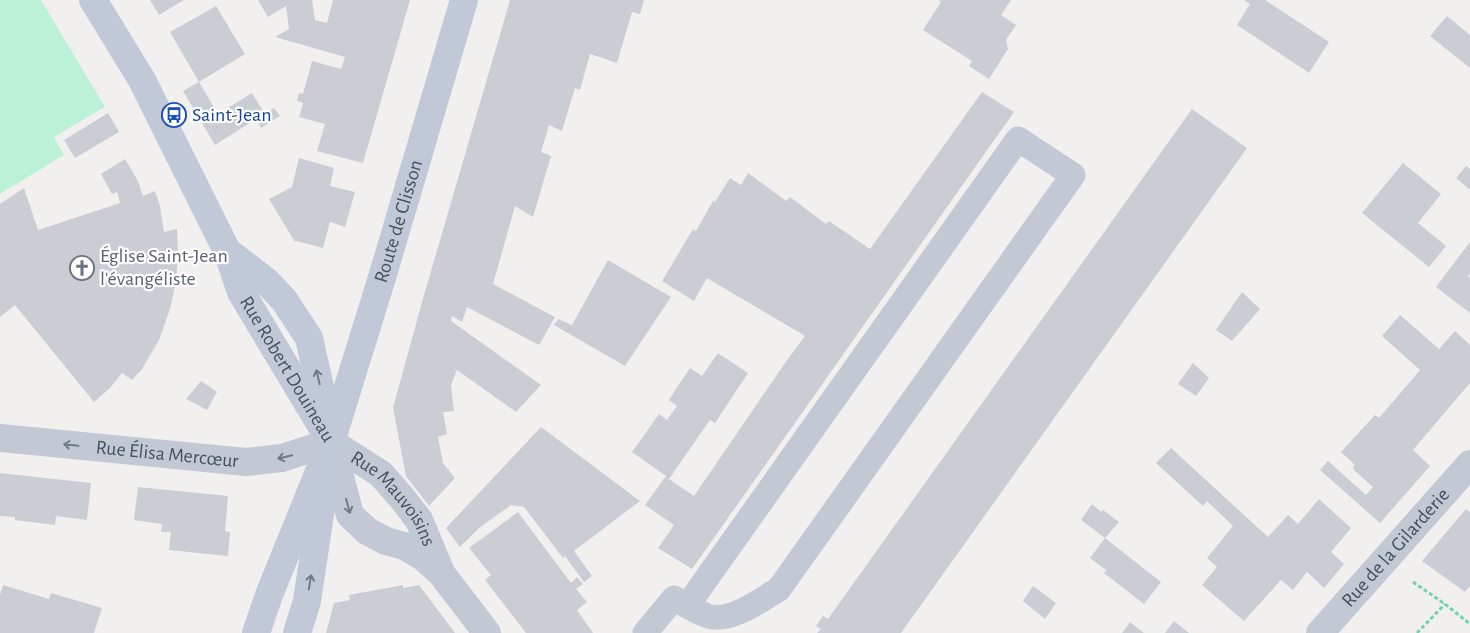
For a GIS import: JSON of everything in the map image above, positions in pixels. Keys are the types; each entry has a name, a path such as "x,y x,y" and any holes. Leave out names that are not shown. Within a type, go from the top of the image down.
{"main road":[{"name":"Rue Robert Douineau","path":"93,0 142,80 227,251 266,281 284,300 308,338 331,442"},
{"name":"Route de Clisson","path":"256,633 331,442 464,0"},
{"name":"Route de Clisson","path":"297,633 307,601 331,442"}],"street":[{"name":"Rue Élisa Mercœur","path":"0,438 246,462 282,458 331,442"},
{"name":"Rue Mauvoisins","path":"331,442 381,474 401,497 419,520 441,573"},
{"name":"Rue Mauvoisins","path":"331,442 350,515 367,531 386,541 404,546 423,557 441,573 487,633"},
{"name":"Rue de la Gilarderie","path":"1320,633 1470,464"}],"lane":[{"path":"644,633 674,598 688,606 709,616 726,616 752,606 779,589 1073,175 1018,139 688,606"}],"path":[{"path":"1405,577 1445,604 1470,624"},
{"path":"1417,633 1445,604"}],"green space":[{"path":"0,0 41,0 105,107 54,137 64,155 0,194"}],"building":[{"path":"150,0 184,0 159,15"},
{"path":"258,0 312,0 315,20 327,23 333,0 410,0 363,163 317,151 325,124 299,117 303,103 297,101 299,93 303,94 312,61 341,69 345,57 275,37 289,29 286,6 268,17"},
{"path":"510,0 644,0 640,14 632,12 617,63 590,54 580,90 575,88 562,131 549,125 541,152 551,156 533,217 515,206 493,284 555,317 539,345 467,307 462,322 452,316 451,321 541,385 516,412 457,370 451,385 454,411 443,412 447,434 438,437 443,463 455,478 429,506 406,476 393,408"},
{"path":"939,0 1011,0 1001,15 1016,25 1006,40 1008,49 989,79 969,66 972,61 923,30 941,2"},
{"path":"1244,0 1265,0 1329,42 1309,73 1237,25 1250,4"},
{"path":"216,6 245,54 199,82 170,32"},
{"path":"1447,16 1470,35 1470,68 1430,36"},
{"path":"199,82 218,114 252,93 265,114 274,108 280,116 261,128 256,119 215,145 183,91"},
{"path":"982,92 1014,112 692,569 658,548 674,525 645,505 666,476 632,452 659,414 667,420 677,406 669,400 690,368 702,376 718,353 748,373 715,423 710,420 669,479 694,496 805,336 707,278 694,301 662,281 693,229 696,231 713,201 715,202 730,178 741,185 748,173 786,201 790,197 826,224 829,221 870,249"},
{"path":"1192,109 1247,148 901,633 817,633 821,629 816,626 823,616 828,619"},
{"path":"108,113 119,132 75,158 64,140"},
{"path":"299,158 334,168 330,186 355,192 345,227 330,222 323,248 295,242 269,199 292,187"},
{"name":"Église Saint-Jean l'évangéliste","path":"125,159 138,181 143,196 155,191 160,206 164,232 177,229 178,256 176,282 170,309 159,340 142,369 132,380 122,373 110,388 94,402 15,305 0,317 0,204 24,188 38,230 120,203 117,192 112,194 101,174"},
{"path":"1403,163 1441,194 1418,223 1446,246 1429,267 1362,213"},
{"path":"1466,166 1470,169 1470,190 1456,178"},
{"path":"1470,242 1470,274 1468,276 1470,278 1470,313 1436,287"},
{"path":"608,260 671,297 625,366 554,325 558,319 572,325"},
{"path":"1242,292 1260,309 1232,341 1216,330"},
{"path":"1400,315 1439,349 1455,331 1470,345 1470,383 1413,450 1430,466 1380,523 1320,470 1328,461 1366,495 1373,487 1354,470 1353,466 1355,465 1341,452 1375,415 1379,418 1420,370 1382,336"},
{"path":"1193,363 1209,378 1196,396 1178,384"},
{"path":"201,381 217,392 207,410 186,399"},
{"path":"541,427 640,501 574,551 592,576 584,582 524,507 511,505 479,528 460,547 446,528"},
{"path":"1171,448 1268,537 1288,515 1298,524 1319,499 1351,528 1331,552 1344,564 1324,588 1307,572 1293,590 1281,580 1244,621 1202,585 1217,567 1207,558 1233,526 1207,501 1203,506 1156,463"},
{"path":"0,473 91,483 87,520 56,516 55,525 15,520 15,517 0,516"},
{"path":"138,487 228,496 225,531 230,532 228,556 169,550 171,532 161,532 162,524 134,520"},
{"path":"1092,504 1101,512 1103,510 1119,522 1105,538 1081,520"},
{"path":"1466,509 1470,512 1470,586 1465,592 1422,561"},
{"path":"518,512 571,583 577,577 583,584 576,589 587,602 577,610 593,633 526,633 485,580 491,575 469,548"},
{"path":"1105,538 1161,582 1144,604 1104,573 1106,570 1090,558"},
{"path":"3,585 49,599 51,593 102,608 94,633 0,633 0,595"},
{"path":"403,585 403,588 419,585 455,633 326,633 334,603 350,600 349,595"},
{"path":"1033,586 1056,603 1045,619 1023,601"},
{"path":"1174,621 1189,633 1165,633"},
{"path":"1130,622 1144,633 1122,633"}],"place":[{"name":"Saint-Jean","path":"174,115"},
{"name":"Église Saint-Jean l'évangéliste","path":"82,268"}]}
